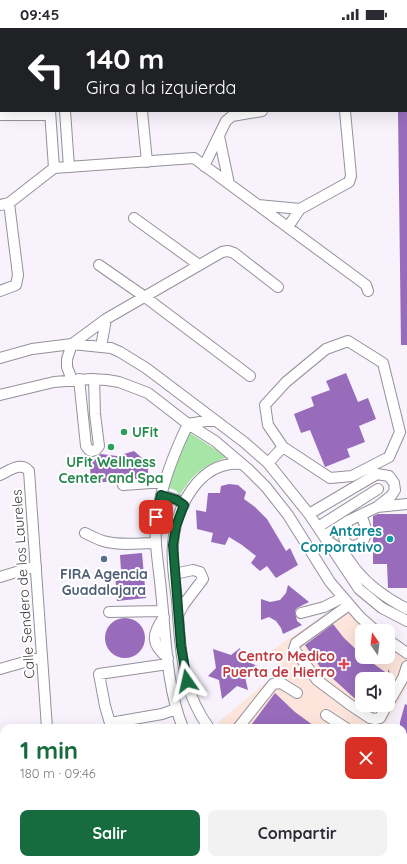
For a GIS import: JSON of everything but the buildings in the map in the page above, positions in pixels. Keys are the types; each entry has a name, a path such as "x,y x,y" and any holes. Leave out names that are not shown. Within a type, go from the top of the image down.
{"street":[{"path":"105,28 134,28"},
{"path":"65,112 69,167"},
{"path":"142,112 147,162"},
{"path":"204,166 226,121 232,116 256,112"},
{"path":"288,227 300,209 349,182 351,176 345,112"},
{"path":"0,115 50,113 54,168"},
{"path":"219,136 229,184"},
{"path":"0,291 16,285 18,275 4,204 54,168 194,158 366,285 368,291"},
{"path":"258,205 300,209"},
{"path":"134,218 200,265"},
{"path":"94,379 99,446 96,450 92,451 88,450 86,446 82,404 76,380 67,367 67,359 72,344 106,319 222,252 228,251 234,253 278,288"},
{"path":"99,265 145,297 250,376"},
{"path":"101,347 106,319"},
{"path":"348,341 383,363 400,432 389,457 352,476 330,478 283,447 268,425 265,405 286,382 326,349 348,341"},
{"path":"0,358 32,349 72,344 101,347 120,352 146,368 238,437 268,463 310,514 353,581 366,595 382,608 407,622"},
{"path":"2,396 36,385 94,379 119,382 148,393 188,424 215,441 266,487 288,515 330,582 346,601 369,624"},
{"path":"82,404 95,403"},
{"path":"188,424 206,420 216,421"},
{"path":"182,724 175,704 168,661 156,542 156,517 174,453 188,424"},
{"path":"226,450 238,437"},
{"path":"268,463 283,447"},
{"path":"207,724 191,694 183,664 174,574 173,545 176,526 184,505 194,487 211,470 219,466 228,464 242,464"},
{"name":"Calle Sendero de los Laureles","path":"0,475 18,466 25,467 29,471 47,724"},
{"path":"310,514 377,474 389,476 394,483 395,490 385,502 348,521 326,538"},
{"path":"123,485 165,482"},
{"path":"318,527 378,488"},
{"path":"161,495 177,500 184,505"},
{"path":"377,507 407,504"},
{"path":"348,521 344,533 344,539 348,545 358,545 365,537 366,529 361,515"},
{"path":"86,533 102,541 121,544 156,542"},
{"path":"326,538 344,553 356,570 373,588 382,595 407,609"},
{"path":"0,576 36,566"},
{"path":"174,574 194,570 200,572 203,579 178,614"},
{"path":"301,613 346,601"},
{"path":"346,601 296,643 294,649 318,680 355,708"},
{"path":"109,612 163,614"},
{"path":"395,645 407,653"},
{"path":"0,669 42,657"},
{"path":"168,661 99,674 110,723 162,714 191,694"},
{"path":"395,692 403,678 407,666"},
{"path":"241,724 273,684 281,683 297,693"},
{"path":"361,712 370,718 375,719 380,718 384,712"},
{"path":"326,715 340,724"}],"shaded area":[{"name":"Centro Medico Puerta de Hierro","path":"339,605 360,624 355,624 355,664 395,664 395,651 407,660 407,687 395,708 395,672 355,672 355,712 392,712 385,724 218,724 283,668 271,651"}],"green space":[{"path":"187,431 227,457 205,467 200,471 185,487 180,495 174,489 166,489"}],"place":[{"name":"UFit","path":"124,432"},
{"name":"UFit Wellness Center and Spa","path":"111,447"},
{"name":"Antares Corporativo","path":"390,539"},
{"name":"FIRA Agencia Guadalajara","path":"104,559"},
{"name":"Centro Medico Puerta de Hierro","path":"344,664"}],"route":[{"path":"156,517 161,495 177,500 184,505 176,526 173,557 183,664 187,681"}]}
